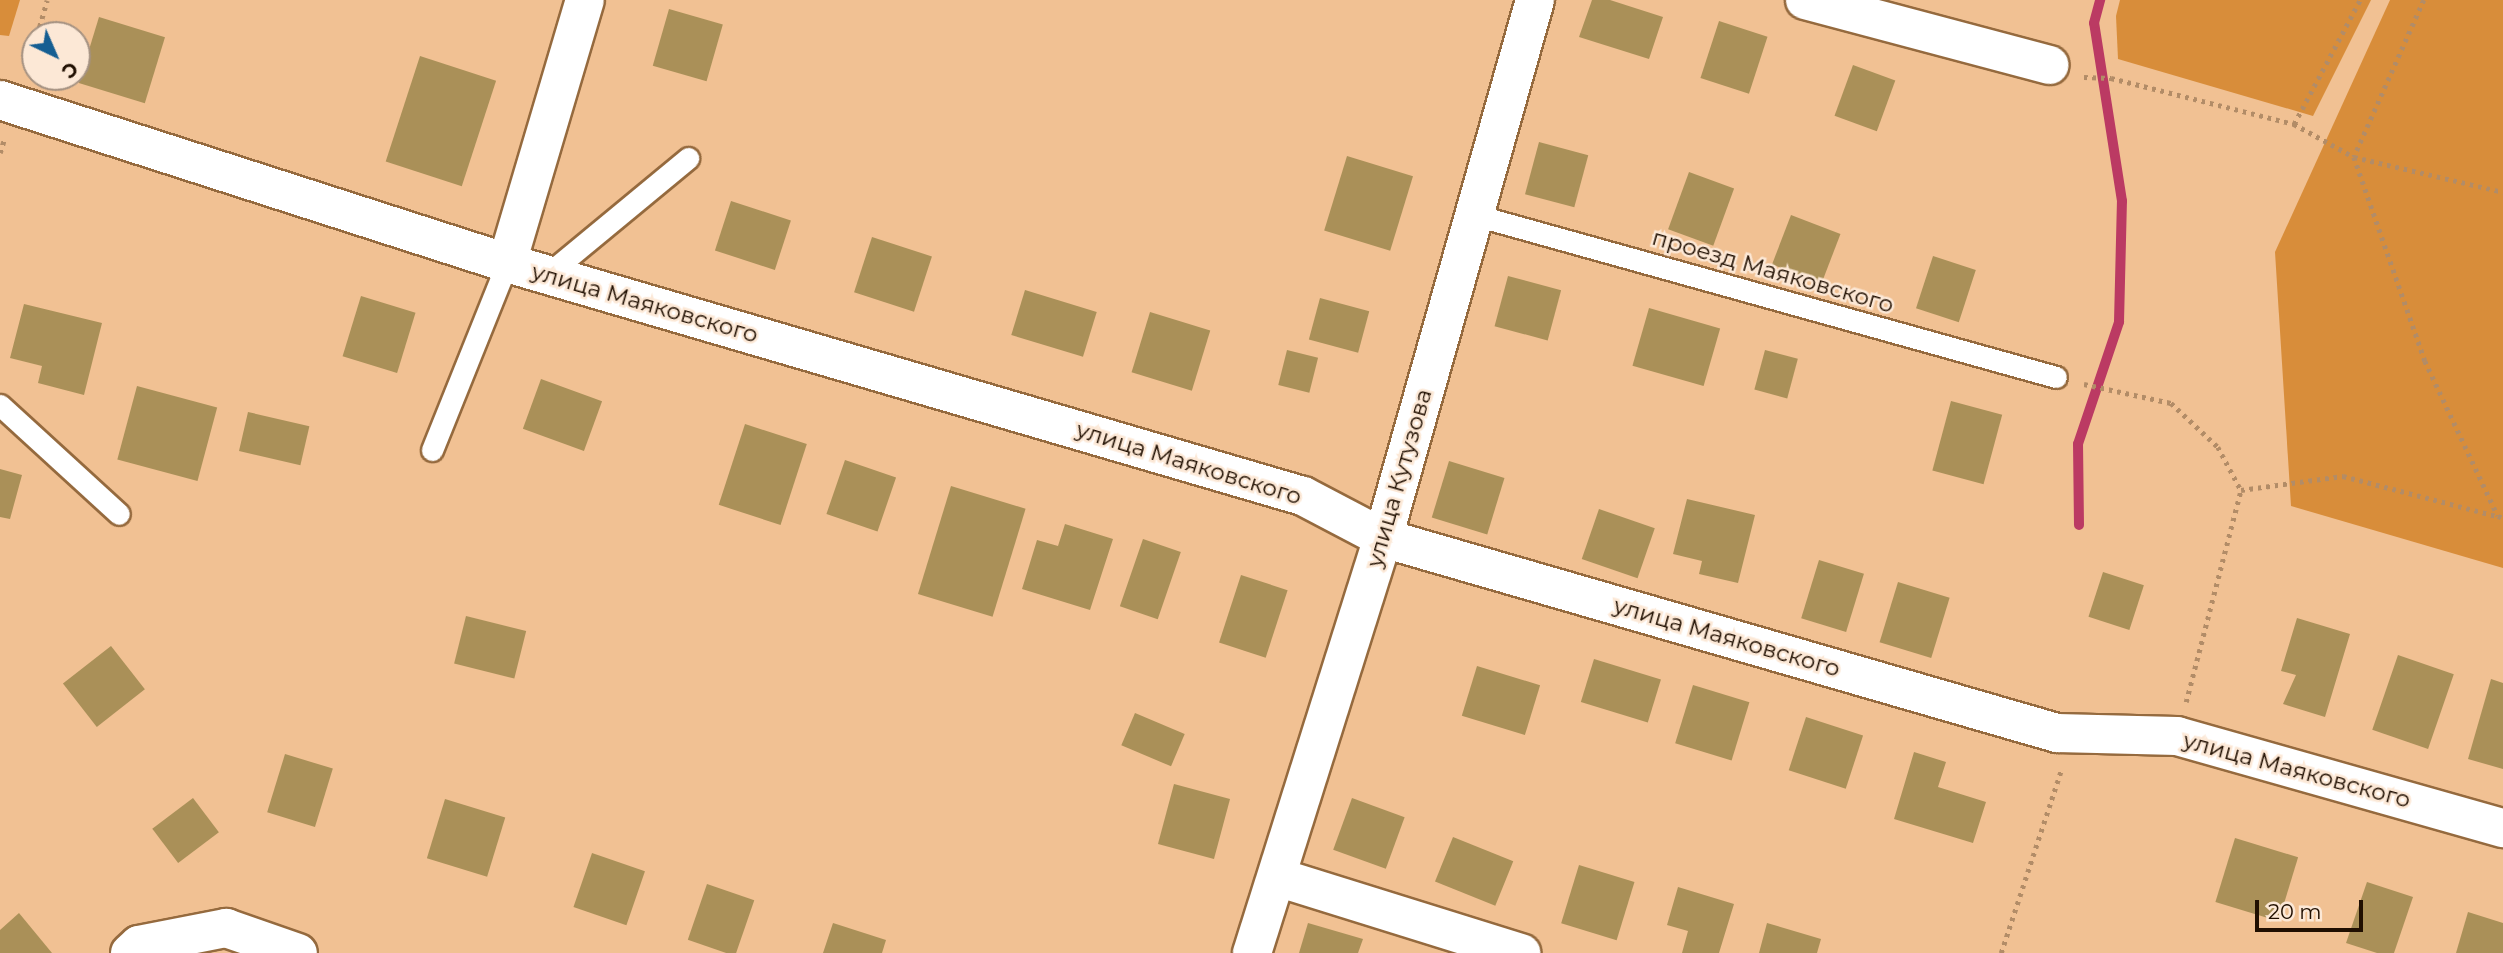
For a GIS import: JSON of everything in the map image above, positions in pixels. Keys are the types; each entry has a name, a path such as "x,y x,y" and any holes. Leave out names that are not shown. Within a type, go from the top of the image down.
{"street":[{"path":"507,263 584,0"},
{"name":"улица Кутузова","path":"1252,953 1383,538 1535,0"},
{"path":"1805,0 2064,71"},
{"name":"улица Маяковского","path":"0,100 507,263 1303,496 1383,538 2057,733 2177,736 2503,828"},
{"path":"1277,877 1521,953"},
{"path":"130,953 139,945 226,928 298,953"}],"lane":[{"path":"548,274 688,158"},
{"name":"проезд Маяковского","path":"1475,215 2056,377"},
{"path":"432,450 507,263"},
{"path":"0,405 119,514"}],"path":[{"path":"41,21 47,0"},
{"path":"2294,124 2360,0"},
{"path":"2416,0 2418,9"},
{"path":"2424,0 2354,157 2425,361 2500,517"},
{"path":"2064,71 2111,78 2294,124 2354,157 2503,192"},
{"path":"2084,384 2171,403 2218,447 2241,490 2177,736"},
{"path":"2241,490 2343,476 2500,517"},
{"path":"2001,953 2073,733"}],"shaded area":[{"path":"0,0 20,0 9,36 0,35"},
{"path":"2120,0 2371,0 2313,116 2118,59 2116,16"},
{"path":"2390,0 2503,0 2503,568 2291,506 2275,252"}],"building":[{"path":"1592,0 1610,0 1663,17 1649,59 1579,37"},
{"path":"669,9 723,24 707,81 653,66"},
{"path":"99,17 165,37 145,103 91,87 91,43"},
{"path":"1719,21 1768,37 1749,94 1700,78"},
{"path":"420,56 496,81 462,186 386,162"},
{"path":"1853,65 1895,80 1877,131 1835,116"},
{"path":"1539,142 1588,155 1574,207 1525,194"},
{"path":"1347,156 1413,176 1390,251 1324,231"},
{"path":"1689,172 1734,188 1713,246 1668,229"},
{"path":"731,201 791,220 775,270 715,250"},
{"path":"1791,215 1840,234 1821,283 1772,264"},
{"path":"872,237 932,256 914,312 854,292"},
{"path":"1933,256 1976,270 1959,322 1916,308"},
{"path":"1508,276 1561,290 1548,340 1495,326"},
{"path":"1025,290 1097,312 1083,357 1011,335"},
{"path":"361,296 416,313 397,373 343,356"},
{"path":"1320,298 1369,311 1358,353 1309,340"},
{"path":"24,304 102,323 84,395 38,383 42,366 10,358"},
{"path":"1649,308 1720,328 1704,386 1632,366"},
{"path":"1150,312 1210,330 1192,391 1132,372"},
{"path":"1287,350 1318,358 1309,393 1278,385"},
{"path":"1765,350 1798,359 1787,398 1754,390"},
{"path":"541,379 602,401 584,451 523,429"},
{"path":"137,386 217,407 198,481 117,459"},
{"path":"1951,401 2002,415 1984,484 1932,471"},
{"path":"248,412 309,426 300,465 239,451"},
{"path":"745,424 807,444 781,525 719,505"},
{"path":"845,460 896,478 878,531 826,514"},
{"path":"1449,461 1504,478 1487,534 1432,517"},
{"path":"0,469 22,475 10,519 0,517"},
{"path":"951,486 1026,509 993,617 918,594"},
{"path":"1687,499 1755,515 1738,583 1699,574 1702,561 1673,554"},
{"path":"1599,509 1655,528 1638,578 1582,559"},
{"path":"1065,524 1113,539 1090,610 1022,589 1037,540 1058,546"},
{"path":"1143,539 1181,552 1158,619 1120,606"},
{"path":"1819,560 1864,574 1846,632 1801,618"},
{"path":"2103,572 2144,585 2129,630 2088,617"},
{"path":"1241,575 1288,590 1266,658 1219,643"},
{"path":"1898,582 1950,598 1931,658 1880,642"},
{"path":"466,616 526,631 514,679 454,664"},
{"path":"2297,618 2350,634 2325,717 2283,704 2296,675 2281,671"},
{"path":"111,646 145,689 97,727 63,684"},
{"path":"2398,655 2454,674 2428,749 2372,730"},
{"path":"1594,659 1661,679 1648,722 1581,702"},
{"path":"1477,666 1540,685 1525,735 1462,716"},
{"path":"2491,679 2503,683 2503,769 2468,759"},
{"path":"1693,685 1749,702 1732,761 1675,743"},
{"path":"1135,713 1185,734 1171,766 1121,745"},
{"path":"1806,717 1863,736 1846,789 1789,770"},
{"path":"1914,752 1946,762 1938,787 1986,802 1973,843 1894,819"},
{"path":"285,754 333,769 315,827 267,812"},
{"path":"1174,784 1230,799 1214,859 1158,844"},
{"path":"193,798 219,832 178,863 152,829"},
{"path":"1352,798 1405,817 1386,869 1333,850"},
{"path":"445,799 505,817 487,877 427,858"},
{"path":"1453,837 1513,861 1495,906 1435,882"},
{"path":"2235,838 2298,857 2279,921 2215,902"},
{"path":"592,853 645,871 626,925 573,907"},
{"path":"1579,865 1634,882 1617,940 1561,923"},
{"path":"2367,882 2413,897 2394,953 2377,953 2346,943"},
{"path":"707,884 754,900 736,953 726,953 688,940"},
{"path":"1678,887 1734,904 1719,953 1682,953 1688,931 1667,925"},
{"path":"2468,912 2503,923 2503,953 2456,953"},
{"path":"19,913 52,953 0,953 0,930"},
{"path":"833,923 886,940 882,953 823,953"},
{"path":"1308,923 1363,939 1358,953 1299,953"},
{"path":"1767,923 1821,939 1817,953 1759,953"}],"waterway":[{"path":"2079,525 2078,444 2119,322 2122,201 2094,23 2100,0"}]}
